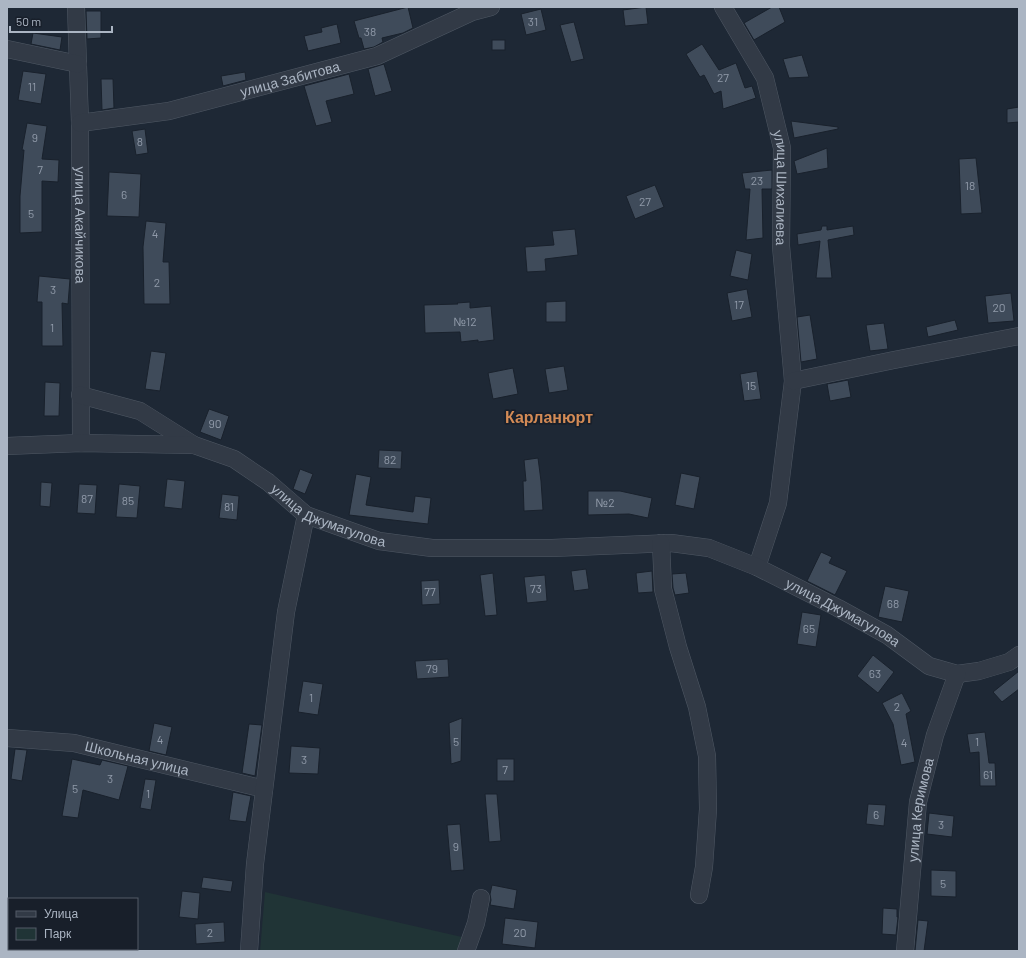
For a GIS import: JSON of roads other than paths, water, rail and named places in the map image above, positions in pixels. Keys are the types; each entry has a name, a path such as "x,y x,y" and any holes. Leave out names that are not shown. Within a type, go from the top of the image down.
{"street":[{"name":"улица Акайчикова","path":"76,7 80,123 81,443"},
{"name":"улица Забитова","path":"80,123 169,110 377,56 472,12 491,7"},
{"name":"улица Шихалиева","path":"723,7 765,78 782,148 781,246 793,381 778,503 757,567"},
{"path":"7,49 78,64"},
{"path":"793,381 1019,336"},
{"path":"80,395 140,410 194,445"},
{"name":"улица Джумагулова","path":"7,446 81,443 194,445 234,459 268,482 306,515 379,541 432,548 552,548 661,543 710,548 757,567 838,608 886,635 930,666 957,674 979,671 1008,662 1019,655"},
{"path":"249,951 255,864 286,612 306,515"},
{"path":"661,543 663,589 678,647 697,707 707,756 708,810 704,867 699,895"},
{"name":"улица Керимова","path":"905,951 918,802 935,735 957,674"},
{"name":"Школьная улица","path":"7,738 74,743 264,789"},
{"path":"466,951 476,923 481,898"}],"district":[{"name":"Карланюрт","path":"549,417"}]}
